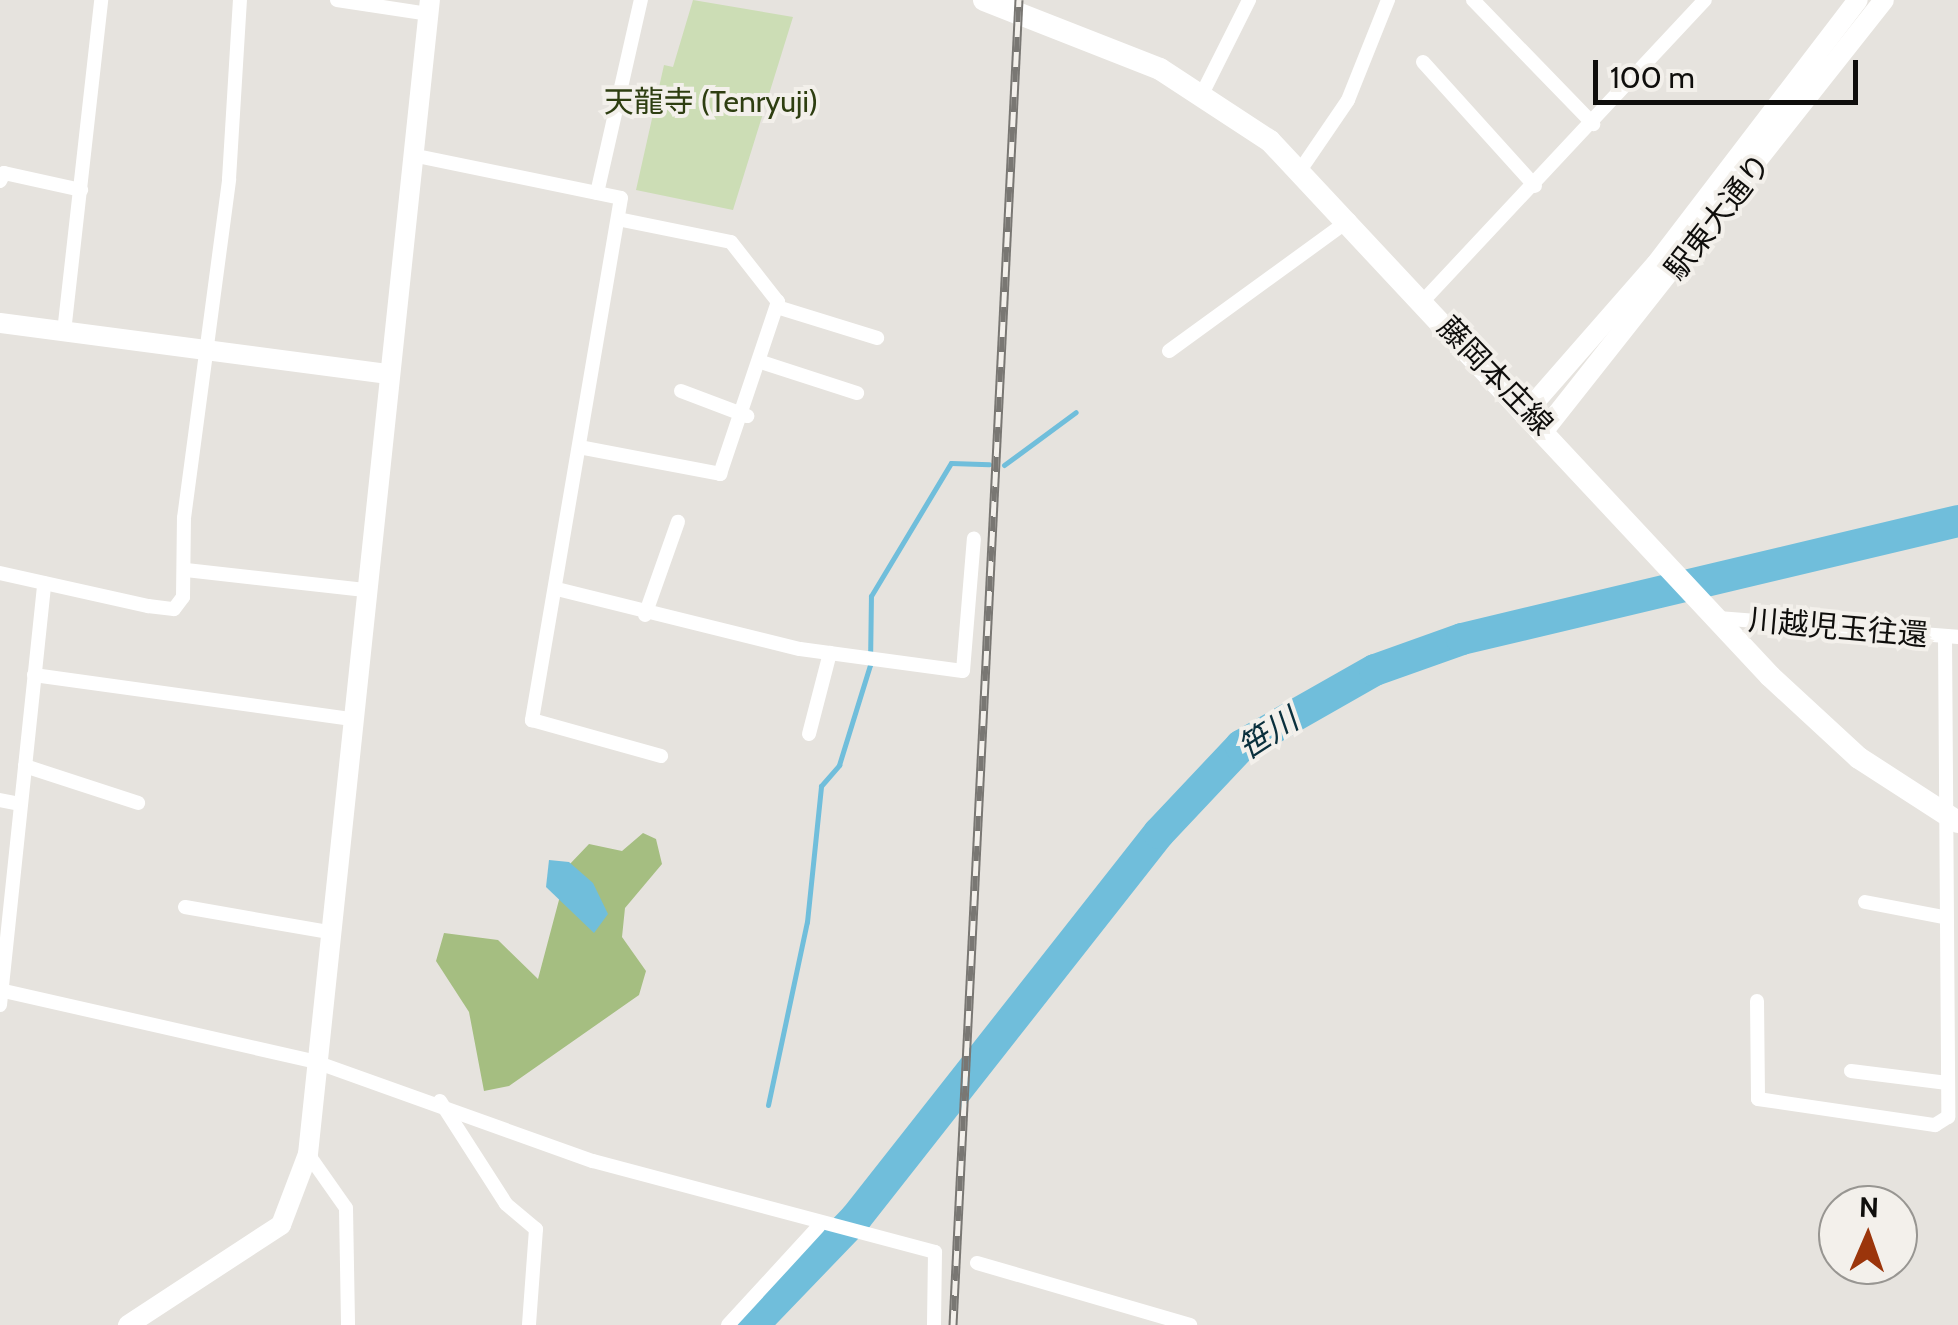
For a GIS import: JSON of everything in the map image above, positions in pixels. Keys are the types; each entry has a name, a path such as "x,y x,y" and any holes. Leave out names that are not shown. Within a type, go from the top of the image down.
{"main road":[{"name":"藤岡本庄線","path":"984,0 1078,32 1203,92 1301,169 1546,428 1718,618 1830,733 1950,817"}],"street":[{"path":"64,332 102,0"},
{"path":"0,573 174,609 186,570 203,350 229,178 240,0"},
{"path":"128,1325 282,1225 308,1154 314,1061 429,7 337,0"},
{"path":"597,193 641,0"},
{"path":"1203,92 1249,0"},
{"path":"1301,169 1348,100 1388,0"},
{"path":"1473,0 1593,124"},
{"path":"1424,300 1593,124 1705,0"},
{"name":"駅東大通り","path":"1528,410 1656,264 1858,0"},
{"name":"駅東大通り","path":"1546,428 1884,0"},
{"path":"1424,62 1534,186"},
{"path":"412,155 621,198 579,447 561,590 532,720 661,756"},
{"path":"0,181 4,173 81,190"},
{"path":"618,219 731,242 777,307 877,338"},
{"path":"1169,351 1349,220"},
{"path":"579,447 708,477 730,458 747,416 777,307"},
{"path":"0,323 389,374"},
{"path":"761,362 857,394"},
{"path":"681,392 747,416"},
{"path":"645,615 678,522"},
{"path":"561,590 645,615 830,653 963,671 974,538"},
{"path":"186,570 365,590"},
{"path":"44,583 1,995 314,1061 440,1100 593,1161 824,1228 936,1252 934,1325"},
{"name":"川越児玉往還","path":"1718,618 1953,637"},
{"path":"1758,1001 1758,1099 1935,1125 1953,1121 1947,1083 1943,917 1950,817 1953,637 1958,620"},
{"path":"809,734 830,653"},
{"path":"34,675 352,719"},
{"path":"25,766 138,802"},
{"path":"0,800 21,804"},
{"path":"1865,902 1943,917"},
{"path":"185,907 328,932"},
{"path":"1851,1070 1947,1083"},
{"path":"440,1100 506,1204 536,1229 530,1325"},
{"path":"308,1154 346,1208 348,1325"},
{"path":"728,1325 824,1228"},
{"path":"976,1263 1190,1325"}],"green space":[{"name":"天龍寺 (Tenryuji)","path":"693,0 793,17 733,210 636,190 664,65 673,67"},
{"path":"643,833 656,839 662,864 625,908 622,937 646,971 639,995 509,1086 484,1091 469,1012 436,961 444,933 498,940 538,979 568,866 589,844 622,851"}],"water":[{"path":"549,860 569,862 593,883 608,914 594,933 546,887"}],"waterway":[{"path":"1004,465 1076,412"},
{"path":"768,1105 807,922 821,786 839,765 870,665 871,596 951,463 989,464"},
{"name":"笹川","path":"753,1325 856,1218 1159,833 1241,746 1375,670 1462,639 1958,521"}],"railway":[{"path":"953,1325 1019,0"}]}
